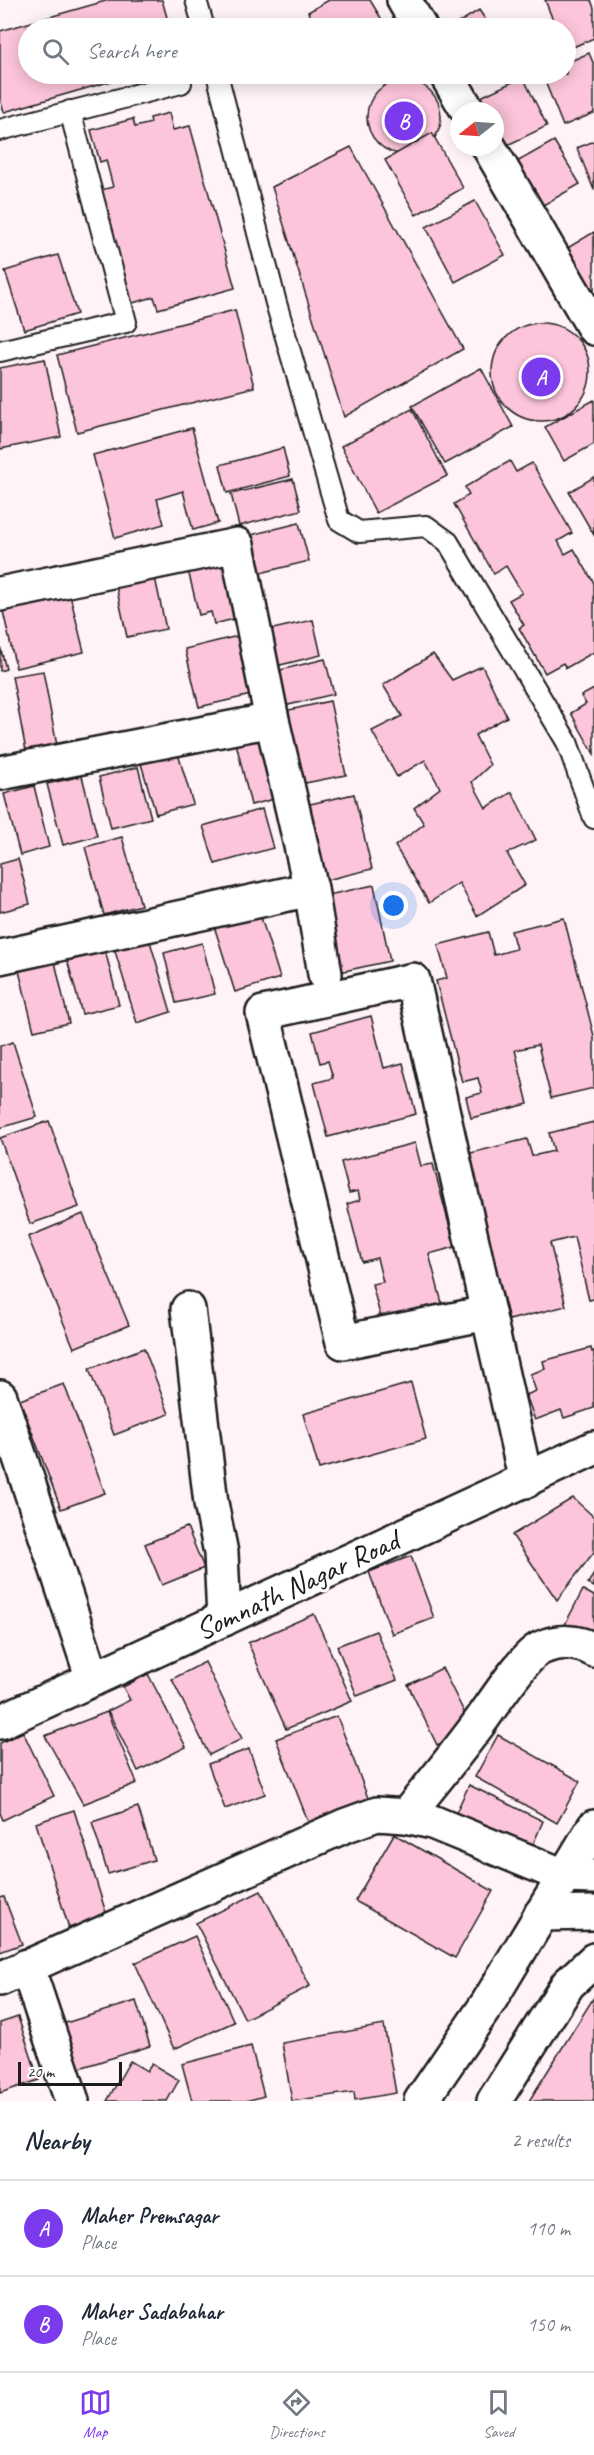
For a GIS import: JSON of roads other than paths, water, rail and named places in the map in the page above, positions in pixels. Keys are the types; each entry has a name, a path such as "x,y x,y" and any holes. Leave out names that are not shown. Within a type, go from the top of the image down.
{"street":[{"path":"404,0 414,18"},
{"path":"452,84 463,102"},
{"path":"494,156 594,328"},
{"path":"0,594 237,544 272,720 311,889 326,974"},
{"path":"0,774 272,720"},
{"path":"0,957 311,889"},
{"path":"487,1313 343,1342 262,1013 413,980 526,1481"},
{"path":"188,1309 211,1503 221,1553 224,1619"},
{"path":"0,1397 93,1679"},
{"name":"Somnath Nagar Road","path":"0,1722 594,1448"},
{"path":"406,1816 512,1678 539,1649 559,1643 584,1644 594,1650"},
{"path":"72,2101 13,1973 344,1826 377,1814 406,1816 432,1822 579,1877"},
{"path":"421,2101 488,2003 542,1914 579,1877 594,1827"},
{"path":"542,1914 594,1913"},
{"path":"494,2101 568,1984 594,1960"}],"lane":[{"path":"196,0 201,18"},
{"path":"0,130 177,84"},
{"path":"220,84 276,303 339,520 359,532 426,526 448,542 567,742 594,818"},
{"path":"0,351 126,322 70,111"}],"place":[{"name":"Maher Sadabahar","path":"404,121"},
{"name":"Maher Premsagar","path":"541,377"}]}
